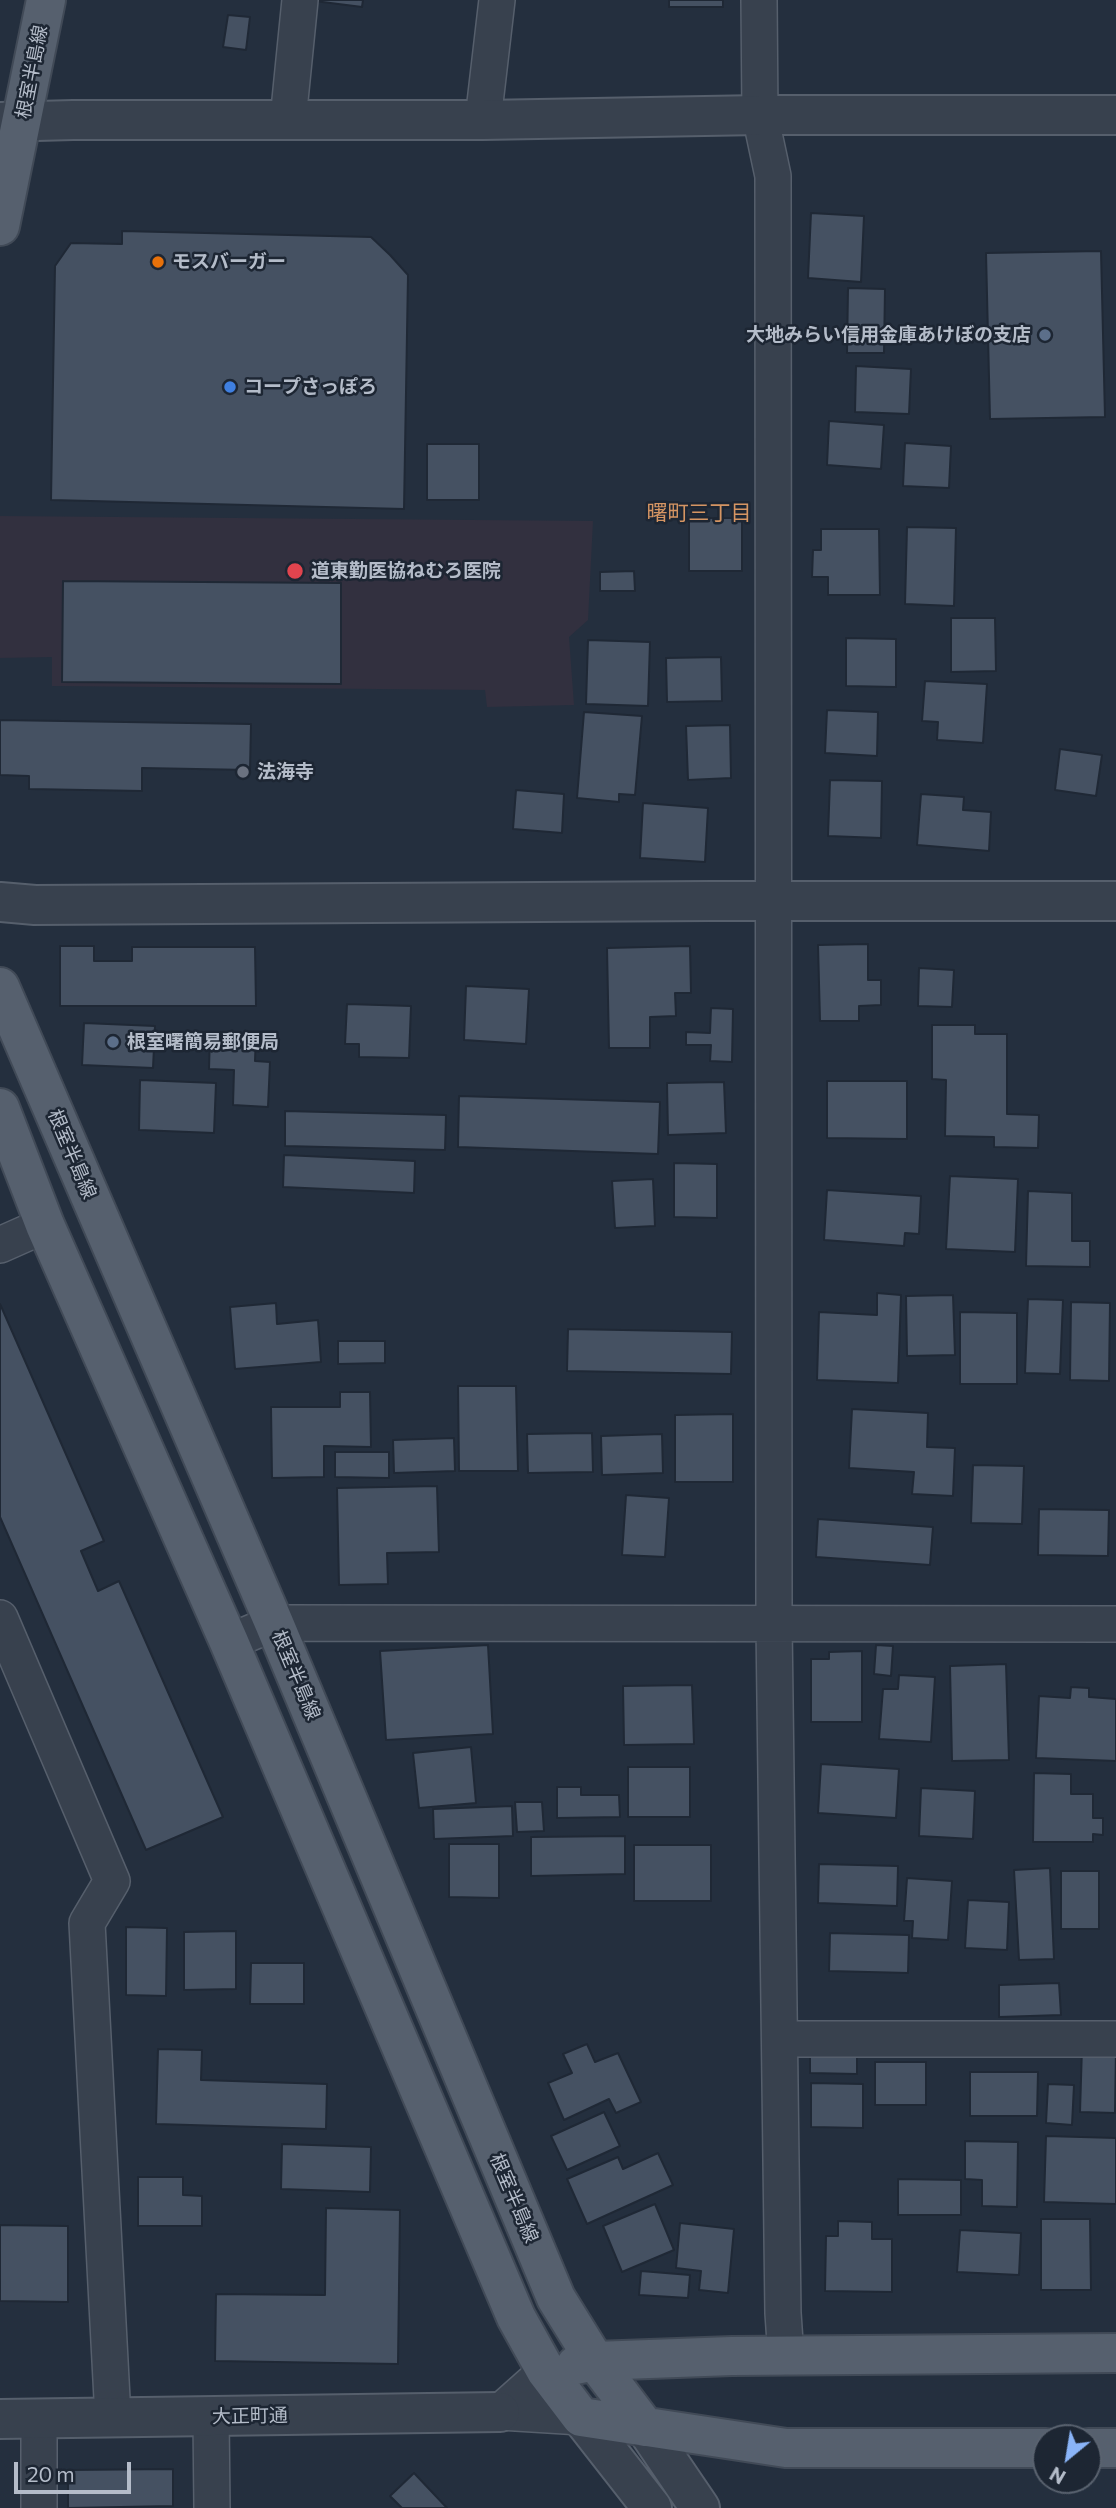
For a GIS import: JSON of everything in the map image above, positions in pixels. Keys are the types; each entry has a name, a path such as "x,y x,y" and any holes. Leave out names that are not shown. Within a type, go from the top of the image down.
{"main road":[{"name":"根室半島線","path":"0,226 11,122 46,0"},
{"name":"根室半島線","path":"0,986 274,1623 556,2298 595,2361 645,2427"},
{"path":"0,1108 45,1225 229,1642 516,2317 545,2371 581,2417 786,2448 1032,2448"},
{"path":"545,2371 595,2361 1116,2353"}],"street":[{"path":"288,120 300,0"},
{"path":"483,120 496,0"},
{"path":"759,0 760,115 773,176 774,1624 783,2313 786,2357"},
{"path":"11,122 483,120 760,115 1116,115"},
{"path":"0,902 49,905 1116,901"},
{"path":"0,1245 45,1225"},
{"path":"0,1618 111,1881 87,1923 113,2418"},
{"path":"229,1642 274,1623 1116,1624"},
{"path":"781,2039 1116,2039"},
{"path":"500,2412 545,2371"},
{"path":"500,2412 581,2417 652,2508"},
{"name":"大正町通","path":"0,2419 500,2412"},
{"path":"211,2417 212,2508"},
{"path":"39,2419 39,2508"},
{"path":"645,2427 700,2508"}],"shaded area":[{"name":"道東勤医協ねむろ医院","path":"0,516 593,521 588,620 569,637 574,705 487,707 485,690 52,686 52,657 0,658"}],"building":[{"path":"307,0 363,0 362,7"},
{"path":"669,0 723,0 723,7 669,7"},
{"path":"228,15 250,17 246,50 223,47"},
{"path":"811,213 864,216 861,282 808,278"},
{"name":"コープさっぽろ","path":"122,231 371,237 390,255 408,275 404,509 51,500 55,266 71,243 122,244"},
{"name":"大地みらい信用金庫あけぼの支店","path":"1101,251 1105,417 990,419 986,253"},
{"path":"848,288 885,289 884,353 847,353"},
{"path":"856,366 911,369 909,414 855,412"},
{"path":"829,421 884,425 881,469 827,465"},
{"path":"905,443 951,446 949,488 903,486"},
{"path":"427,444 479,444 479,500 427,500"},
{"path":"689,518 742,518 742,571 689,571"},
{"path":"907,527 956,528 954,606 905,604"},
{"path":"821,529 879,529 880,595 828,595 828,577 812,577 813,550 821,550"},
{"path":"634,571 635,591 600,591 600,572"},
{"path":"63,581 341,583 341,684 62,682"},
{"path":"951,618 995,618 996,671 951,672"},
{"path":"846,638 896,639 896,687 846,686"},
{"path":"588,640 650,642 648,706 586,704"},
{"path":"721,657 722,701 667,702 666,658"},
{"path":"925,681 987,684 983,743 937,740 938,722 922,721"},
{"path":"827,710 878,712 877,756 825,753"},
{"path":"584,712 642,716 635,795 619,794 619,802 577,798"},
{"path":"0,720 251,724 250,770 142,768 142,791 29,789 29,776 0,775"},
{"path":"730,725 731,778 688,780 686,726"},
{"path":"1060,749 1102,755 1096,796 1055,790"},
{"path":"830,780 882,781 881,838 828,836"},
{"path":"516,790 564,794 562,833 513,829"},
{"path":"921,794 964,797 963,810 991,812 989,851 917,845"},
{"path":"643,803 708,808 705,862 640,858"},
{"path":"868,944 868,980 881,980 881,1005 859,1006 859,1021 820,1021 818,945"},
{"path":"60,946 94,946 94,961 132,961 132,947 255,947 256,1006 60,1006"},
{"path":"690,946 691,993 675,993 676,1016 650,1017 650,1048 609,1048 607,948"},
{"path":"919,968 954,970 952,1007 918,1006"},
{"path":"466,986 529,989 526,1044 464,1040"},
{"path":"347,1004 411,1006 409,1058 359,1057 359,1044 345,1044"},
{"path":"711,1008 733,1009 732,1062 710,1061 711,1045 686,1045 686,1032 710,1033"},
{"path":"84,1023 155,1026 153,1068 82,1065"},
{"path":"932,1025 975,1025 975,1034 1007,1034 1007,1114 1039,1115 1038,1148 994,1147 994,1137 945,1136 946,1080 932,1079"},
{"path":"210,1033 256,1034 255,1061 270,1062 268,1107 233,1105 234,1070 209,1069"},
{"path":"140,1080 216,1083 214,1133 139,1130"},
{"path":"827,1081 907,1081 907,1139 827,1138"},
{"path":"724,1082 726,1133 668,1135 667,1083"},
{"path":"459,1096 660,1102 658,1154 458,1147"},
{"path":"285,1111 446,1115 445,1150 285,1146"},
{"path":"284,1155 415,1161 414,1193 283,1187"},
{"path":"674,1163 717,1164 717,1218 674,1217"},
{"path":"950,1176 1018,1179 1015,1252 946,1249"},
{"path":"653,1179 655,1226 615,1228 612,1181"},
{"path":"827,1190 921,1196 919,1234 905,1233 904,1246 824,1240"},
{"path":"1028,1191 1072,1193 1072,1241 1090,1241 1090,1267 1026,1266"},
{"path":"877,1293 901,1295 898,1383 817,1380 819,1312 877,1315"},
{"path":"953,1295 955,1355 907,1356 906,1296"},
{"path":"1028,1299 1063,1300 1060,1374 1025,1373"},
{"path":"1071,1302 1110,1303 1109,1381 1070,1380"},
{"path":"276,1303 277,1324 318,1320 321,1362 235,1369 230,1307"},
{"path":"0,1304 104,1541 81,1551 98,1591 119,1581 223,1817 146,1850 0,1517"},
{"path":"960,1312 1017,1313 1017,1384 960,1384"},
{"path":"568,1329 732,1332 731,1374 567,1371"},
{"path":"338,1341 385,1341 385,1363 338,1364"},
{"path":"458,1386 516,1386 518,1471 459,1471"},
{"path":"340,1392 370,1392 371,1447 324,1446 324,1477 272,1478 271,1407 340,1407"},
{"path":"852,1409 928,1413 927,1447 955,1448 953,1496 912,1494 914,1472 849,1468"},
{"path":"733,1414 733,1482 675,1482 675,1415"},
{"path":"592,1433 593,1472 528,1473 527,1434"},
{"path":"662,1434 663,1473 602,1475 601,1436"},
{"path":"454,1438 455,1471 394,1473 393,1440"},
{"path":"335,1452 389,1452 389,1478 335,1477"},
{"path":"973,1465 1024,1466 1022,1524 971,1523"},
{"path":"437,1486 439,1552 387,1553 388,1584 339,1585 337,1488"},
{"path":"626,1495 669,1498 665,1557 622,1555"},
{"path":"1039,1509 1109,1510 1108,1556 1038,1555"},
{"path":"818,1519 933,1527 930,1565 816,1557"},
{"path":"488,1645 493,1734 386,1740 380,1651"},
{"path":"876,1645 893,1646 891,1676 874,1674"},
{"path":"862,1651 862,1722 811,1722 811,1659 829,1659 829,1652"},
{"path":"1006,1664 1009,1760 952,1761 950,1666"},
{"path":"899,1675 935,1677 931,1742 879,1739 883,1689 898,1689"},
{"path":"692,1685 694,1744 624,1745 623,1686"},
{"path":"1071,1687 1089,1688 1089,1697 1116,1699 1116,1761 1036,1758 1039,1696 1070,1698"},
{"path":"471,1747 476,1803 419,1808 413,1753"},
{"path":"821,1764 899,1769 896,1818 818,1813"},
{"path":"628,1767 690,1767 690,1817 628,1817"},
{"path":"1034,1773 1071,1774 1071,1794 1093,1794 1093,1818 1103,1818 1103,1835 1093,1834 1093,1842 1033,1842"},
{"path":"557,1787 581,1787 581,1795 619,1795 620,1817 557,1818"},
{"path":"921,1788 975,1791 973,1839 919,1836"},
{"path":"515,1802 542,1802 544,1831 517,1832"},
{"path":"512,1806 513,1836 434,1839 433,1809"},
{"path":"625,1836 625,1874 531,1876 531,1837"},
{"path":"449,1844 499,1844 499,1898 449,1897"},
{"path":"634,1845 711,1845 711,1901 634,1901"},
{"path":"819,1864 898,1866 897,1906 818,1903"},
{"path":"1050,1868 1054,1959 1019,1960 1014,1870"},
{"path":"1061,1871 1099,1871 1099,1929 1061,1929"},
{"path":"907,1878 952,1881 948,1940 912,1938 913,1921 904,1921"},
{"path":"968,1900 1009,1902 1007,1950 965,1948"},
{"path":"126,1927 167,1928 166,1996 126,1995"},
{"path":"236,1931 236,1989 184,1990 184,1932"},
{"path":"830,1933 909,1935 908,1973 829,1971"},
{"path":"251,1963 304,1963 304,2004 250,2004"},
{"path":"1059,1983 1061,2015 999,2017 999,1985"},
{"path":"587,2044 595,2062 618,2053 641,2102 616,2113 609,2099 564,2120 548,2083 572,2073 563,2054"},
{"path":"1082,2047 1116,2049 1115,2113 1080,2112"},
{"path":"158,2049 202,2050 201,2080 327,2084 326,2129 156,2124"},
{"path":"810,2052 857,2052 857,2074 810,2073"},
{"path":"875,2062 926,2062 926,2105 875,2105"},
{"path":"970,2072 1038,2072 1037,2116 970,2116"},
{"path":"811,2083 863,2084 863,2128 811,2127"},
{"path":"1048,2084 1074,2085 1072,2125 1046,2123"},
{"path":"604,2112 620,2146 567,2170 551,2136"},
{"path":"1046,2136 1116,2138 1116,2204 1044,2202"},
{"path":"965,2141 1018,2142 1017,2207 982,2206 982,2180 965,2179"},
{"path":"282,2144 371,2147 370,2192 281,2189"},
{"path":"658,2153 673,2185 587,2224 567,2179 618,2157 623,2169"},
{"path":"138,2177 183,2177 183,2195 202,2196 202,2226 138,2226"},
{"path":"898,2179 961,2180 961,2215 898,2215"},
{"path":"655,2204 674,2250 622,2272 603,2226"},
{"path":"326,2208 400,2210 398,2364 215,2361 216,2294 325,2295"},
{"path":"1041,2219 1090,2219 1091,2290 1041,2290"},
{"path":"838,2221 872,2222 872,2239 892,2239 892,2292 825,2291 826,2236 838,2236"},
{"path":"680,2223 734,2229 728,2293 699,2290 701,2271 676,2268"},
{"path":"0,2225 68,2226 68,2302 0,2301"},
{"path":"960,2230 1021,2233 1019,2275 957,2272"},
{"path":"641,2271 690,2275 688,2298 639,2295"},
{"path":"173,2469 173,2506 68,2508 68,2470"},
{"path":"414,2473 447,2508 402,2508 390,2496"}],"place":[{"name":"モスバーガー","path":"158,262"},
{"name":"大地みらい信用金庫あけぼの支店","path":"1045,335"},
{"name":"コープさっぽろ","path":"230,387"},
{"name":"道東勤医協ねむろ医院","path":"295,571"},
{"name":"法海寺","path":"243,772"},
{"name":"根室曙簡易郵便局","path":"113,1042"}],"district":[{"name":"曙町三丁目","path":"699,513"}]}
